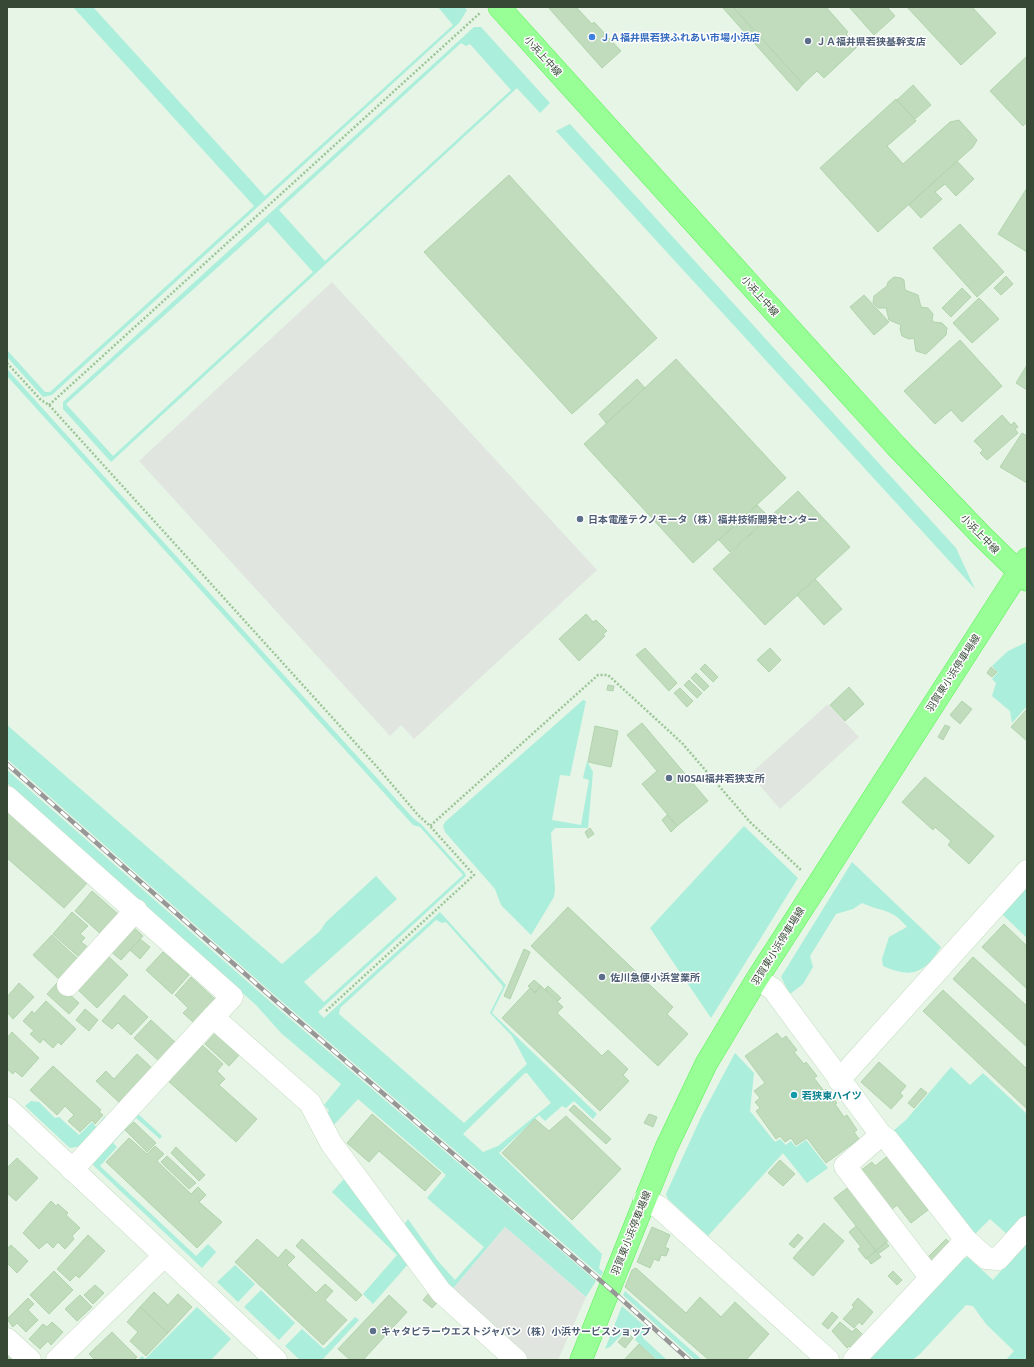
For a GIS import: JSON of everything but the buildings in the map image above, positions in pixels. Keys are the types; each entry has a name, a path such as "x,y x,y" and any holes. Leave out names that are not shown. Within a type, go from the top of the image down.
{"main road":[{"name":"小浜上中線","path":"489,10 896,446 1024,570"},
{"name":"羽賀東小浜停車場線","path":"581,1360 644,1200 689,1099 725,1031 819,882 1024,570"}],"street":[{"path":"7,797 136,910 232,997 72,1170"},
{"path":"839,1080 1027,870"},
{"path":"68,985 136,910"},
{"path":"757,979 773,989 881,1135 888,1140 966,1240 986,1258 998,1259 1027,1227"},
{"path":"213,1017 310,1103 331,1144 441,1292 516,1360"},
{"path":"7,1108 276,1360"},
{"path":"881,1135 845,1166 930,1277"},
{"path":"644,1200 659,1206 828,1360"},
{"path":"854,1360 966,1240"},
{"path":"57,1360 164,1256"},
{"path":"7,1338 30,1360"}],"path":[{"path":"49,405 489,10"},
{"path":"7,363 40,400 49,405 373,762 418,815 430,826 474,875 326,1011"},
{"path":"430,826 598,675 608,675 682,743 750,822 804,872 819,882"}],"shaded area":[{"path":"73,7 93,7 265,196 453,25 438,7 464,7 467,10 459,23 52,395 43,397 7,357 7,350 45,392 50,392 254,206"},
{"path":"474,27 481,27 550,103 540,113 517,88 111,462 63,409 63,402","holes":["461,43 466,46 470,44 511,90 325,261 279,210","268,222 313,272 113,456 66,404"]},
{"path":"570,124 956,548 975,589 556,131"},
{"path":"332,282 597,570 414,739 401,725 390,736 139,461"},
{"path":"7,369 414,819 421,824 465,873 466,876 318,1012 324,1018 440,912 506,985 492,1013 597,1114 593,1119 574,1101 566,1108 562,1106 545,1121 539,1115 499,1153 602,1254 599,1268 603,1272 601,1276 279,999 7,759 7,725 282,964 320,931 326,922 376,876 397,899 304,982 324,1002 463,875 420,827 413,825 7,376","holes":["436,920 442,923 446,922 502,985 503,987 490,1013 512,1036 527,1064 464,1123 339,1014 340,1008","525,1073 527,1073 551,1103 498,1146 483,1152 463,1134"]},
{"path":"1027,642 1027,706 1012,723 1010,711 992,696 996,683 992,679 998,672 992,666 1008,651"},
{"path":"583,700 586,701 570,776 560,775 552,820 581,825 589,780 583,778 587,761 593,772 588,828 555,828 551,833 555,889 554,897 531,935 501,905 495,889 445,832 443,826 445,822"},
{"path":"828,704 859,737 780,809 750,774"},
{"path":"7,770 274,1005 596,1281 586,1297 505,1227 451,1291 404,1225 408,1219 437,1260 455,1280 484,1247 427,1198 446,1175 358,1099 332,1127 326,1117 329,1110 324,1105 341,1084 281,1033 256,1005 7,783"},
{"path":"744,826 798,878 711,1018 650,928"},
{"path":"852,862 941,947 929,963 917,971 910,973 902,972 883,966 882,959 889,937 907,927 902,921 891,913 862,903 853,909 836,914 810,956 813,967 803,984 790,994 781,977"},
{"path":"1027,887 1027,938 1002,914"},
{"path":"735,1053 754,1073 750,1111 775,1142 780,1139 786,1145 791,1141 796,1147 806,1140 828,1168 807,1183 783,1153 708,1236 668,1199 666,1194 702,1115"},
{"path":"951,1067 970,1085 983,1073 1027,1114 1027,1214 1008,1235 990,1219 975,1234 893,1131 906,1120"},
{"path":"31,1101 39,1102 55,1118 59,1117 79,1135 92,1122 96,1127 105,1116 107,1120 82,1146 70,1148 25,1106"},
{"path":"137,1113 162,1136 160,1139 136,1118 113,1143 117,1147 100,1166 196,1256 208,1244 216,1252 202,1268 93,1165 93,1158"},
{"path":"346,1177 409,1263 373,1304 363,1294 397,1255 332,1192"},
{"path":"505,1227 586,1297 558,1360 529,1360 451,1291"},
{"path":"1027,1241 1027,1360 1006,1360 1014,1351 986,1324 973,1306 966,1305 919,1355 912,1360 864,1360 960,1260 968,1257 993,1280"},
{"path":"235,1265 255,1284 238,1302 217,1282"},
{"path":"261,1290 295,1323 279,1340 244,1307"},
{"path":"625,1291 702,1360 695,1360 623,1295"},
{"path":"622,1306 649,1330 643,1338 667,1360 657,1360 635,1340 637,1336 628,1328 610,1347 605,1349"},
{"path":"197,1307 231,1339 211,1360 138,1360 142,1356 145,1359"},
{"path":"355,1317 359,1320 322,1360 300,1360 285,1346 302,1329 324,1349"}],"railway":[{"path":"7,764 277,1002 609,1288 689,1360"}],"place":[{"name":"ＪＡ福井県若狭ふれあい市場小浜店","path":"592,37"},
{"name":"ＪＡ福井県若狭基幹支店","path":"808,41"},
{"name":"日本電産テクノモータ（株）福井技術開発センター","path":"580,519"},
{"name":"NOSAI福井若狭支所","path":"669,778"},
{"name":"佐川急便小浜営業所","path":"602,977"},
{"name":"若狭東ハイツ","path":"794,1095"},
{"name":"キャタピラーウエストジャパン（株）小浜サービスショップ","path":"373,1331"}]}
